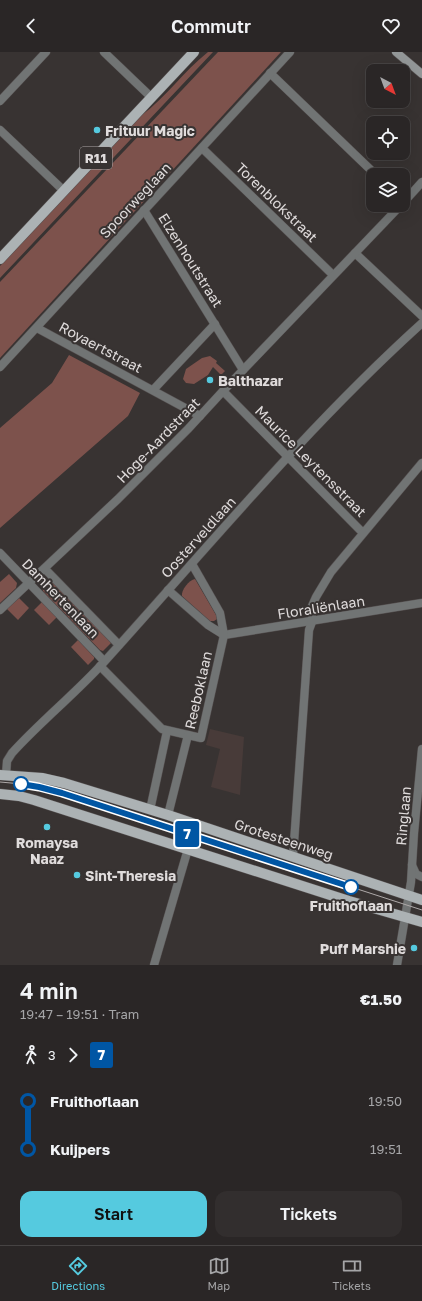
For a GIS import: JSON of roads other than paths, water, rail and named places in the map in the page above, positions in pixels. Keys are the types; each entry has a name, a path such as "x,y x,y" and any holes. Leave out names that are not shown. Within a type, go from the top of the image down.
{"main road":[{"path":"396,52 422,74"},
{"name":"R11","path":"0,259 195,53"},
{"name":"Grotesteenweg","path":"3,775 55,780 168,815 422,900"},
{"path":"0,794 19,796 34,800 349,901 422,922"}],"street":[{"path":"0,101 46,52"},
{"path":"104,52 152,98"},
{"name":"Spoorweglaan","path":"0,367 290,52"},
{"path":"270,73 369,168"},
{"path":"0,130 64,191"},
{"name":"Torenblokstraat","path":"202,148 333,275"},
{"name":"Hoge-Aardstraat","path":"410,195 422,182"},
{"name":"Elzenhoutstraat","path":"144,210 243,370"},
{"name":"Hoge-Aardstraat","path":"0,610 118,499 188,429 394,212"},
{"path":"355,253 422,316"},
{"name":"Oosterveldlaan","path":"3,775 7,761 12,753 119,645 288,456 362,379 422,323"},
{"path":"153,390 215,324"},
{"name":"Royaertstraat","path":"37,328 200,416"},
{"name":"Maurice Leytensstraat","path":"223,391 363,532"},
{"path":"293,857 309,630 312,622 312,606 332,572 363,532 422,463"},
{"name":"Damhertenlaan","path":"0,553 162,729 188,735"},
{"path":"192,564 220,613 224,635"},
{"name":"Damhertenlaan","path":"45,569 119,645"},
{"path":"168,590 208,625 224,635"},
{"name":"Floraliënlaan","path":"224,635 312,622 422,603"},
{"name":"Reeboklaan","path":"188,735 201,738 224,635"},
{"path":"150,810 167,731"},
{"path":"168,815 188,735"},
{"name":"Ringlaan","path":"405,917 409,895 422,749"},
{"path":"154,965 188,849"},
{"name":"Ringlaan","path":"412,865 416,874 422,877"},
{"path":"397,965 405,917"}],"tram line":[{"path":"0,782 33,785 46,788 422,910"},
{"name":"7","path":"21,784 62,793 351,887"}],"place":[{"name":"Frituur Magic","path":"97,130"},
{"name":"Balthazar","path":"210,380"},
{"name":"Romaysa Naaz","path":"47,827"},
{"name":"Sint-Theresia","path":"77,875"},
{"name":"Fruithoflaan","path":"351,887"},
{"name":"Puff Marshie","path":"414,948"}]}
